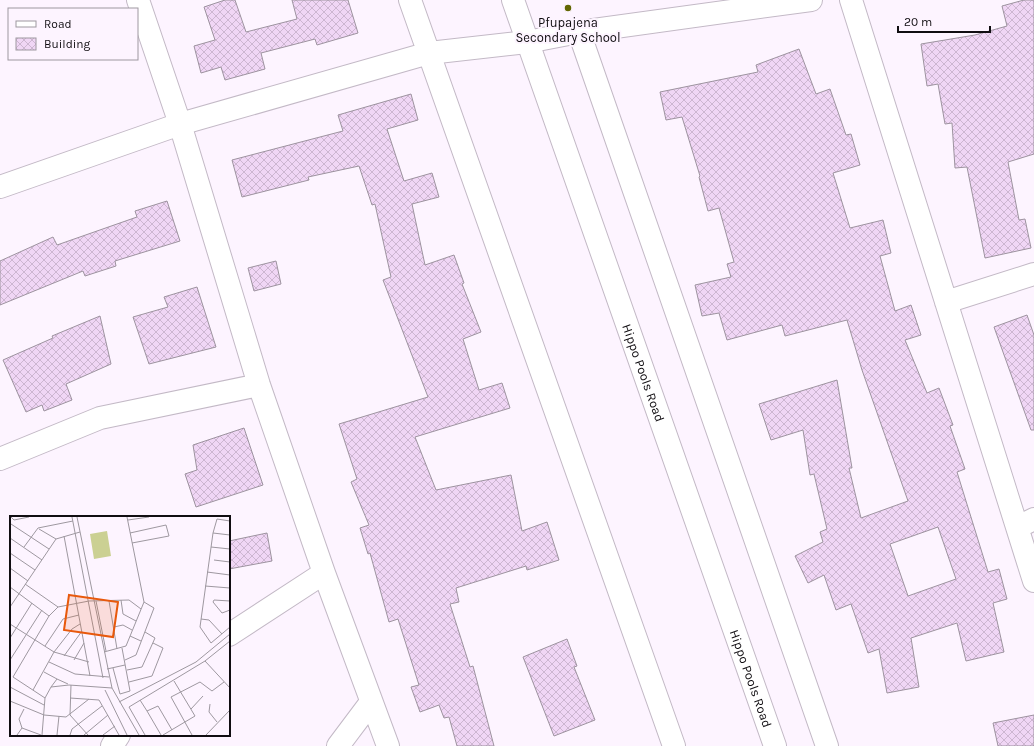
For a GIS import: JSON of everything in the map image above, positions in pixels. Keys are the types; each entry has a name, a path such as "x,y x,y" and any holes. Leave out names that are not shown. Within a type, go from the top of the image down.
{"street":[{"path":"138,0 180,124 259,385 324,574 388,746"},
{"path":"410,0 674,746"},
{"name":"Hippo Pools Road","path":"513,0 774,746"},
{"path":"0,187 180,124 429,53 527,42 579,32 811,0"},
{"path":"851,0 946,302 1026,523 1034,581"},
{"path":"579,32 827,746"},
{"path":"946,302 1034,274"},
{"path":"0,459 100,418 259,385"},
{"path":"230,634 324,574"},
{"path":"338,746 371,702"},
{"path":"112,746 118,736"}],"building":[{"path":"225,0 235,0 246,32 297,19 292,0 348,0 358,33 317,45 315,39 261,53 265,69 225,80 221,67 201,73 194,46 215,40 204,7"},
{"path":"1024,0 1034,0 1034,154 1008,162 1019,220 1025,219 1031,248 985,258 967,167 955,168 952,123 945,124 938,84 927,86 921,44 975,35 1007,26 1002,6"},
{"path":"799,49 816,94 830,89 846,135 851,134 860,165 833,173 850,228 883,220 891,253 880,256 895,311 911,305 921,335 905,340 927,393 939,388 953,425 950,426 965,469 957,472 988,572 999,569 1007,599 993,603 1004,652 966,661 957,623 911,638 919,687 887,693 879,649 868,653 851,604 836,610 824,575 808,583 795,556 823,542 820,532 827,529 814,474 810,475 803,430 771,440 759,404 837,380 852,468 849,468 861,518 908,501 862,370 847,320 785,336 782,325 727,340 719,313 702,316 695,285 731,277 727,264 734,262 719,208 708,211 700,176 682,117 666,120 660,92 758,72 756,65","holes":["938,527 956,579 908,596 890,544"]},
{"path":"411,94 418,120 387,129 404,181 432,173 439,197 412,204 425,265 454,255 464,283 462,284 481,332 463,339 479,390 502,383 510,408 415,437 436,490 511,475 522,531 547,522 559,560 527,570 526,566 456,588 459,602 450,604 470,667 473,666 494,746 457,746 449,717 444,718 439,705 420,712 411,687 419,685 398,619 389,622 370,553 368,554 360,528 369,525 351,482 357,479 339,424 428,397 383,280 391,277 375,204 372,205 359,166 308,177 309,180 242,197 232,160 343,131 338,115"},
{"path":"167,201 180,241 115,261 116,266 85,276 83,271 0,305 0,261 53,237 57,245 137,217 135,211"},
{"path":"276,261 281,284 254,291 248,268"},
{"path":"197,287 216,347 149,364 133,317 168,307 164,297"},
{"path":"1027,315 1034,335 1034,430 1031,430 994,327"},
{"path":"100,316 111,364 66,384 72,400 44,411 42,405 26,412 3,360 53,338 52,336"},
{"path":"244,428 263,485 196,507 185,474 197,470 193,445"},
{"path":"267,533 272,561 230,569 230,541"},
{"path":"567,639 577,666 574,667 595,720 554,736 523,657"},
{"path":"1034,715 1034,746 998,746 993,723"}],"place":[{"name":"Pfupajena Secondary School","path":"568,8"}]}
